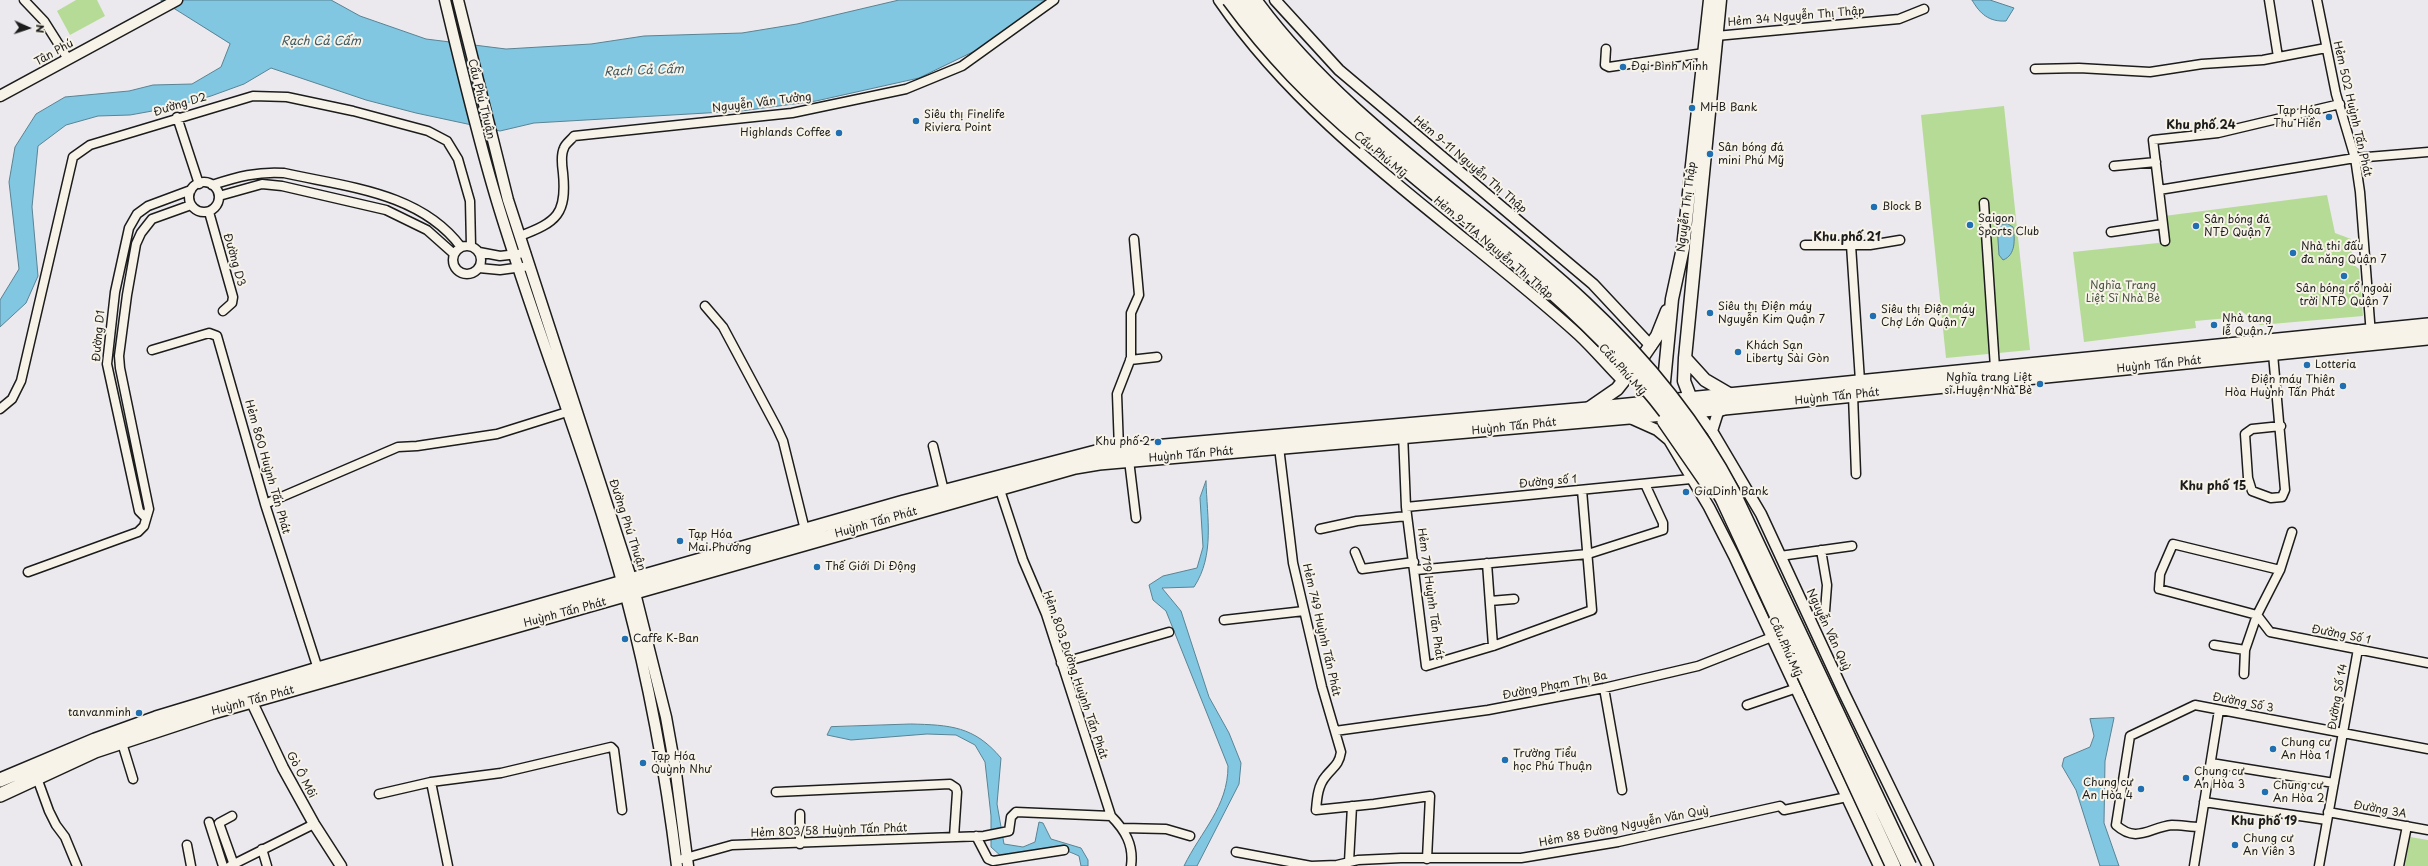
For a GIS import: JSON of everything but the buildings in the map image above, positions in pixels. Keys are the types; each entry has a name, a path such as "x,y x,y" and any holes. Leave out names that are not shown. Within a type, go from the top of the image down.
{"highway":[{"name":"Cầu Phú Mỹ","path":"1239,0 1274,46 1309,82 1354,125 1573,309 1623,358 1665,409 1692,447 1723,499 1893,866"},
{"name":"Cầu Phú Mỹ","path":"1254,0 1299,54 1346,102 1584,303 1646,366 1678,404 1717,462 1733,493 1909,866"}],"main road":[{"name":"Cầu Phú Mỹ","path":"1229,0 1269,52 1317,101 1564,310 1637,383 1716,498 1888,866"},
{"name":"Cầu Phú Mỹ","path":"1258,0 1303,53 1348,101 1572,287 1648,360 1673,393 1723,464 1777,573 1914,866"},
{"name":"Nguyễn Thị Thập","path":"1663,408 1663,374 1672,299 1683,248 1710,0"},
{"name":"Nguyễn Thị Thập","path":"1696,411 1684,381 1685,358 1720,0"},
{"path":"1677,279 1692,280"},
{"path":"1588,415 1617,389 1651,346 1672,299"},
{"name":"Huỳnh Tấn Phát","path":"0,780 95,740 156,718 249,696 629,589 805,530 944,491 991,485 1076,467 1402,424 1588,415 1626,416 1663,408 1690,399 1729,394 2428,325"},
{"name":"Huỳnh Tấn Phát","path":"0,794 96,751 213,712 318,669 813,542 991,485 1075,456 1119,449 1253,443 1279,447 1403,438 1588,415 1663,408 1696,411 2428,338"},
{"path":"1685,358 1705,380 1729,394"},
{"path":"2030,364 2030,378"},
{"path":"1985,382 1989,368"},
{"path":"1808,386 1809,400"},
{"path":"805,530 813,542"},
{"path":"156,718 159,731"}],"street":[{"path":"24,0 44,21 68,59"},
{"name":"Tân Phú","path":"0,96 177,0"},
{"name":"Cầu Phú Thuận","path":"445,0 479,138 497,202"},
{"name":"Cầu Phú Thuận","path":"458,0 508,200"},
{"name":"Nguyễn Văn Tưởng","path":"520,236 543,228 559,214 564,188 562,166 563,148 574,136 792,113 906,89 962,66 1054,0"},
{"name":"Hẻm 9-11A Nguyễn Thị Thập","path":"1219,0 1283,80 1343,139 1512,277 1580,336 1622,381"},
{"name":"Hẻm 9-11 Nguyễn Thị Thập","path":"1275,0 1339,70 1593,284 1651,346"},
{"path":"2269,0 2278,57"},
{"name":"Hẻm 502 Huỳnh Tấn Phát","path":"2317,0 2326,48 2355,158 2360,192 2371,344"},
{"name":"Hẻm 34 Nguyễn Thị Thập","path":"1716,36 1899,19 1924,9"},
{"path":"2035,69 2079,68 2150,72 2202,64 2278,57 2326,48"},
{"path":"1606,49 1605,65 1609,67 1704,53"},
{"name":"Đường D2","path":"0,409 12,399 21,381 73,157 90,146 177,117 253,96 287,97 353,111 428,131 447,141 458,159 470,201 471,246"},
{"path":"2165,241 2152,140 2218,133 2340,104"},
{"path":"177,117 199,184"},
{"path":"2159,190 2355,158 2428,152"},
{"path":"2114,166 2156,162"},
{"path":"212,185 219,196 216,206 208,212 198,211 191,205 191,190 199,184 212,185 251,173 268,171 284,173 385,196 400,200 427,214 450,232 461,247"},
{"path":"219,196 262,184 282,186 386,210 427,230 454,254"},
{"name":"Đường D1","path":"191,190 148,206 137,214 129,228 122,253 115,292 107,364 139,511 146,518 149,509 120,368 119,356 126,295 136,244 141,233 152,219 191,205"},
{"name":"Đường Phú Thuận","path":"508,200 526,253 629,589 666,717 676,773 688,862"},
{"name":"Đường Phú Thuận","path":"497,202 567,412 629,589 665,775 676,863"},
{"path":"1984,203 1989,368"},
{"name":"Đường D3","path":"208,212 233,297 232,303 224,311"},
{"path":"2111,232 2163,224"},
{"path":"1119,449 1117,394 1132,353 1131,313 1139,295 1140,285 1134,240"},
{"path":"1805,245 1851,245 1900,240"},
{"path":"1851,245 1860,381"},
{"path":"526,253 500,256 479,252 471,246 461,247 454,254 454,266 458,271 468,274 479,268 500,270 530,266"},
{"path":"479,252 481,260 479,268"},
{"path":"705,306 723,327 783,441 805,530"},
{"name":"Hẻm 860 Huỳnh Tấn Phát","path":"152,350 209,333 217,336 265,504 318,669"},
{"path":"2273,354 2281,426 2285,490 2282,497 2271,498 2252,491 2248,478 2245,434 2252,429 2281,426"},
{"path":"1130,360 1157,357"},
{"path":"1853,395 1856,474"},
{"path":"1663,408 1669,440 1709,507 1772,637 1794,689 1879,866"},
{"path":"1712,432 1718,412 1727,408"},
{"name":"Nguyễn Văn Quỳ","path":"1696,411 1712,432 1761,514 1928,866"},
{"path":"265,504 398,447 416,446 497,434 567,412"},
{"path":"1626,416 1657,430 1669,440"},
{"name":"Hẻm 719 Huỳnh Tấn Phát","path":"1402,424 1406,506 1415,566 1426,666 1493,646 1592,610 1588,554"},
{"path":"933,446 944,491"},
{"name":"Hẻm 749 Huỳnh Tấn Phát","path":"1279,447 1293,563 1322,687 1341,752 1340,761 1323,781 1318,792 1316,810 1352,806"},
{"path":"1129,460 1136,518"},
{"name":"Đường số 1","path":"1406,506 1691,479"},
{"path":"1355,552 1362,570 1415,566 1487,564 1588,554 1663,530 1663,523 1645,484"},
{"name":"Hẻm 803 Đường Huỳnh Tấn Phát","path":"991,485 1046,614 1111,816 1124,828 1133,856 1131,866"},
{"path":"1582,490 1588,554"},
{"path":"1320,529 1357,521 1407,516"},
{"path":"28,572 138,532 144,526 146,518"},
{"path":"2244,674 2245,650 2257,615 2280,570 2292,532"},
{"path":"2257,615 2159,589 2160,574 2173,544 2280,570"},
{"path":"1780,556 1852,546"},
{"path":"1821,550 1827,585 1825,611"},
{"path":"1487,564 1493,646"},
{"path":"1490,601 1514,599"},
{"path":"1224,620 1304,611"},
{"name":"Đường Số 1","path":"2257,615 2270,632 2428,663"},
{"path":"1061,663 1169,632"},
{"name":"Đường Phạm Thị Ba","path":"1335,731 1488,710 1604,688 1698,666 1772,637"},
{"path":"2214,645 2245,650"},
{"name":"Đường Số 14","path":"2318,866 2358,649"},
{"path":"1604,688 1622,790"},
{"path":"1747,705 1794,689"},
{"name":"Gò Ô Môi","path":"249,696 283,768 314,824 341,866"},
{"name":"Đường Số 3","path":"2200,827 2173,825 2161,827 2143,835 2123,831 2116,825 2130,736 2194,705 2428,749"},
{"path":"2194,866 2219,710"},
{"path":"122,743 133,779"},
{"path":"379,794 431,782 501,773 611,747 614,750 622,810"},
{"path":"2211,763 2334,782"},
{"path":"37,778 49,810 56,825 65,837 77,866"},
{"path":"431,782 448,866"},
{"path":"776,792 950,784 956,788 957,792 954,837"},
{"path":"1349,862 1352,806 1430,796 1427,859"},
{"name":"Hẻm 88 Đường Nguyễn Văn Quỳ","path":"1236,852 1311,866 1337,865 1349,862 1401,858 1427,859 1529,857 1618,842 1780,806 1784,810 1847,797"},
{"name":"Đường 3A","path":"2204,802 2328,816 2428,830"},
{"name":"Hẻm 803/58 Huỳnh Tấn Phát","path":"676,863 688,862 732,845 800,844 980,836 1003,833 1009,831 1011,817 1016,812 1111,816"},
{"path":"800,814 800,844"},
{"path":"232,816 219,823 232,865 314,824"},
{"path":"209,822 223,866"},
{"path":"2399,866 2407,826"},
{"path":"1124,828 1166,829 1190,836"},
{"path":"1872,850 1910,830"},
{"path":"980,836 988,859 992,861 1064,850"},
{"path":"187,845 191,866"},
{"path":"262,849 267,866"}],"green space":[{"path":"76,0 97,0 105,16 70,35 57,11"},
{"path":"2004,106 2030,350 1946,358 1921,115"},
{"name":"Nghĩa Trang Liệt Sĩ Nhà Bè","path":"2327,195 2335,233 2351,239 2353,264 2359,269 2363,316 2260,325 2240,310 2240,317 2195,321 2196,328 2084,342 2073,252 2167,242 2164,216"},
{"path":"2410,837 2428,840 2428,866 2405,866"}],"water":[{"name":"Rạch Cả Cấm","path":"161,0 331,0 360,16 426,39 506,49 591,44 644,36 742,33 797,24 899,0 1046,0 985,46 919,78 816,101 741,111 534,123 500,131 416,113 366,100 271,68 244,84 211,96 169,108 130,115 98,116 66,125 38,146 32,207 38,276 26,303 0,327 0,300 19,269 9,182 15,147 36,114 65,97 129,91 153,85 192,84 221,67 230,44"},
{"path":"1972,0 1990,0 2014,8 2006,21 2000,21 1990,18 1982,13"},
{"path":"2008,224 2013,227 2014,246 2007,258 2003,260 1999,255 1997,225"},
{"path":"1206,481 1208,536 1205,562 1201,575 1194,587 1162,588 1181,611 1209,697 1229,733 1241,763 1239,784 1197,866 1184,866 1219,806 1227,781 1228,766 1166,611 1153,600 1149,585 1163,576 1197,568 1203,547 1200,498"},
{"path":"2114,718 2105,761 2104,823 2119,866 2100,866 2076,790 2062,766 2064,758 2090,747 2094,736 2090,719"},
{"path":"911,724 938,725 960,729 971,733 991,747 1001,758 997,804 1004,844 1023,847 1035,842 1039,822 1043,823 1051,839 1081,848 1088,860 1088,866 1081,866 1079,856 1068,851 1058,849 1041,849 1003,858 991,847 991,816 985,762 975,745 956,735 927,734 851,740 827,735 831,727"}],"place":[{"name":"Đại Bình Minh","path":"1623,67"},
{"name":"MHB Bank","path":"1692,108"},
{"name":"Tạp Hóa Thu Hiền","path":"2329,117"},
{"name":"Siêu thị Finelife Riviera Point","path":"916,121"},
{"name":"Highlands Coffee","path":"839,133"},
{"name":"Sân bóng đá mini Phú Mỹ","path":"1710,154"},
{"name":"Block B","path":"1874,207"},
{"name":"Saigon Sports Club","path":"1970,225"},
{"name":"Sân bóng đá NTĐ Quận 7","path":"2196,226"},
{"name":"Nhà thi đấu đa năng Quận 7","path":"2293,253"},
{"name":"Sân bóng rổ ngoài trời NTĐ Quận 7","path":"2344,276"},
{"name":"Siêu thị Điện máy Nguyễn Kim Quận 7","path":"1710,313"},
{"name":"Siêu thị Điện máy Chợ Lớn Quận 7","path":"1873,316"},
{"name":"Nhà tang lễ Quận 7","path":"2214,325"},
{"name":"Khách Sạn Liberty Sài Gòn","path":"1738,352"},
{"name":"Lotteria","path":"2307,365"},
{"name":"Nghĩa trang Liệt sĩ Huyện Nhà Bè","path":"2040,384"},
{"name":"Điện máy Thiên Hòa Huỳnh Tấn Phát","path":"2343,386"},
{"name":"Khu phố 2","path":"1158,442"},
{"name":"GiaDinh Bank","path":"1686,492"},
{"name":"Tạp Hóa Mai Phương","path":"680,541"},
{"name":"Thế Giới Di Động","path":"817,567"},
{"name":"Caffe K-Ban","path":"625,639"},
{"name":"tanvanminh","path":"139,713"},
{"name":"Chung cư An Hòa 1","path":"2273,749"},
{"name":"Trường Tiểu học Phú Thuận","path":"1505,760"},
{"name":"Tạp Hóa Quỳnh Như","path":"643,763"},
{"name":"Chung cư An Hòa 3","path":"2186,778"},
{"name":"Chung cư An Hòa 4","path":"2141,789"},
{"name":"Chung cư An Hòa 2","path":"2265,792"},
{"name":"Chung cư An Viên 3","path":"2235,845"}],"district":[{"name":"Khu phố 24","path":"2201,126"},
{"name":"Khu phố 21","path":"1847,238"},
{"name":"Khu phố 15","path":"2213,487"},
{"name":"Khu phố 19","path":"2264,822"}]}
